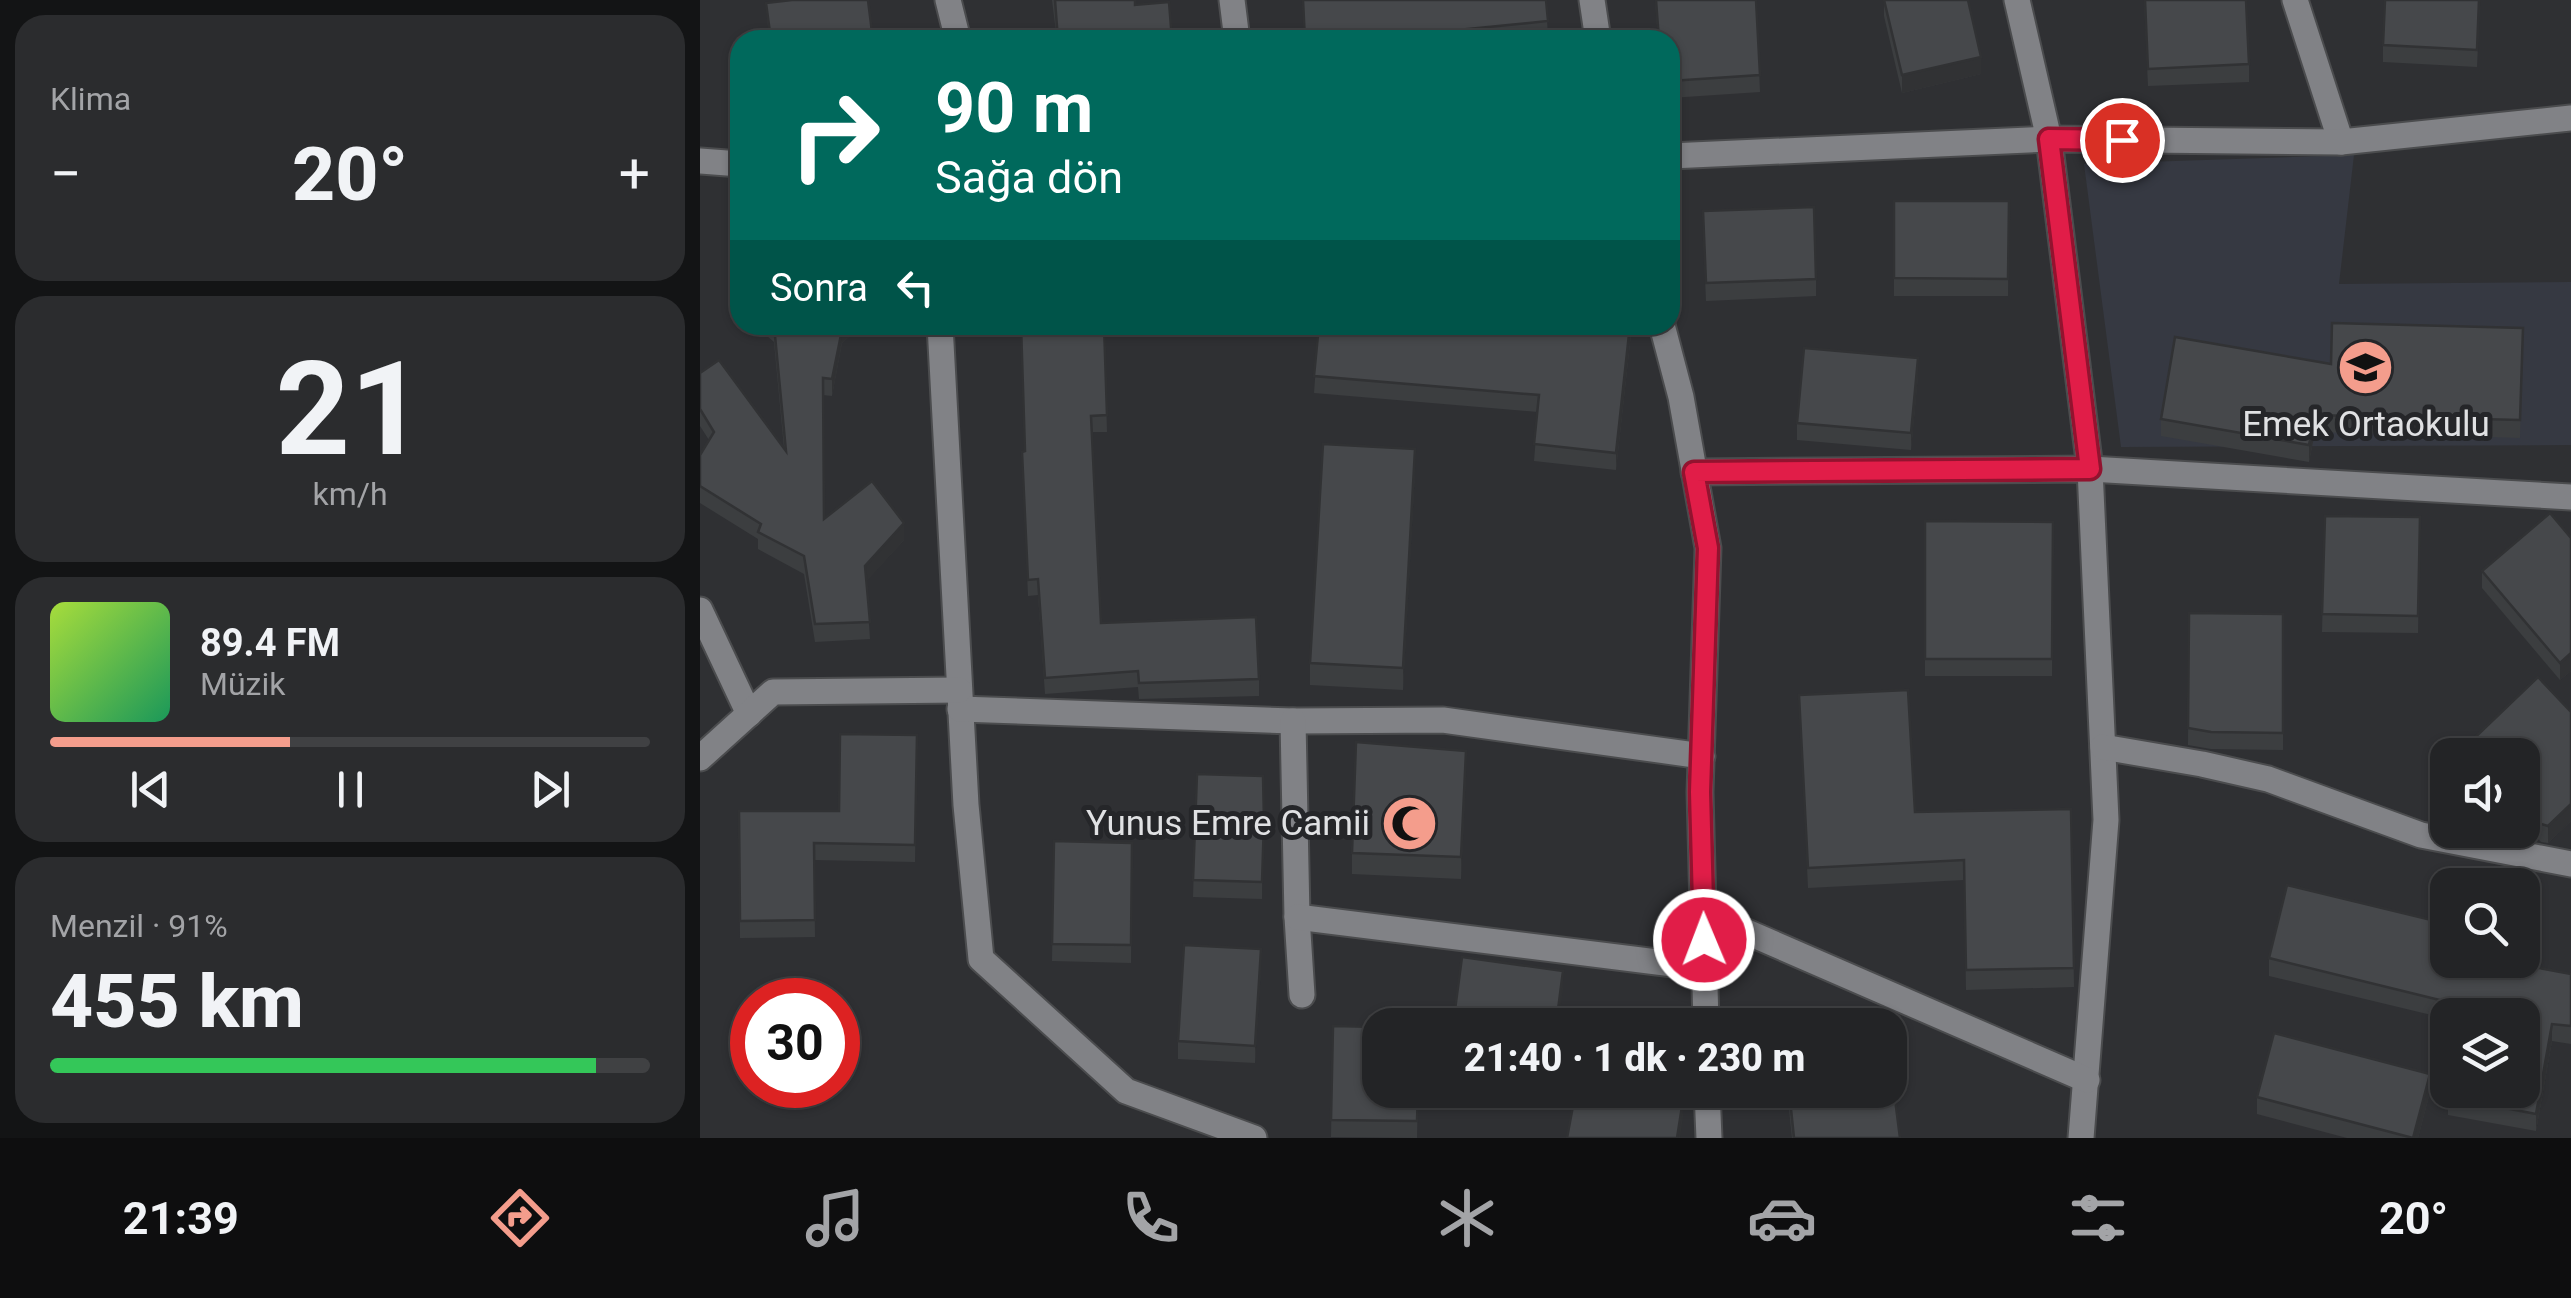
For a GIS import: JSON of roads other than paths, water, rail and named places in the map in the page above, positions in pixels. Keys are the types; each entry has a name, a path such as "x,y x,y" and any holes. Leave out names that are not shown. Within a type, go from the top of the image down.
{"street":[{"path":"948,0 956,30"},
{"path":"1232,0 1236,30"},
{"path":"1592,0 1596,30"},
{"path":"2017,0 2049,139 2090,469 2106,820 2081,1138"},
{"path":"2294,0 2341,142"},
{"path":"1680,156 2049,139 2341,142 2571,118"},
{"path":"704,162 730,163"},
{"path":"941,335 966,804 981,959 1126,1091 1254,1138"},
{"path":"1664,335 1708,548 1702,756 1706,1008"},
{"path":"1694,472 2090,469 2571,497"},
{"path":"700,610 749,714"},
{"path":"700,758 773,692 960,699 1293,721 1443,720 1702,756"},
{"path":"1293,721 1302,995"},
{"path":"2103,747 2268,778 2421,835 2571,864"},
{"path":"1703,913 2087,1080"},
{"path":"1298,916 1705,968"},
{"path":"1708,1108 1709,1138"}],"place":[{"name":"Emek Ortaokulu","path":"2366,368"},
{"name":"Yunus Emre Camii","path":"1409,823"}]}
